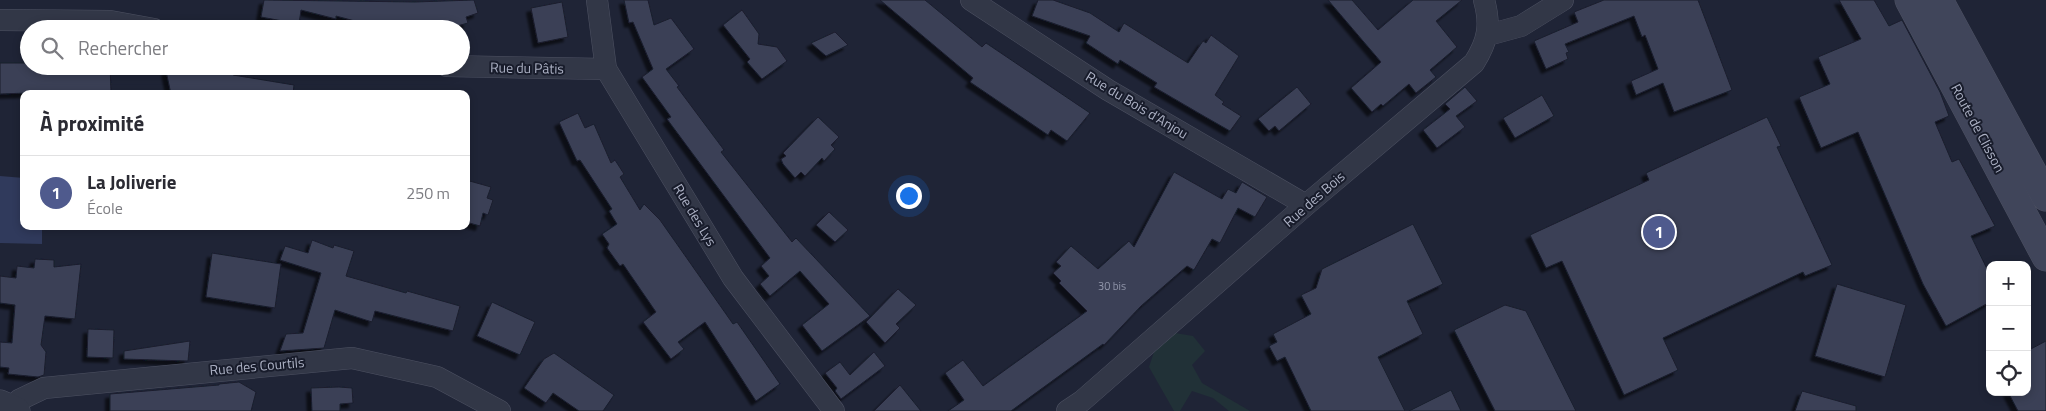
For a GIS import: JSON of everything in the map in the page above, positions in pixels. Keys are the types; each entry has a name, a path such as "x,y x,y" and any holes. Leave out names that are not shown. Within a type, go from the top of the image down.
{"main road":[{"name":"Route de Clisson","path":"1909,0 2046,257"},
{"name":"Route de Clisson","path":"1939,0 2046,197"}],"street":[{"name":"Rue des Lys","path":"597,0 606,69 733,278 834,411"},
{"name":"Rue du Bois d'Anjou","path":"971,0 1108,90 1306,205"},
{"path":"1484,0 1488,35 1521,26 1563,0"},
{"path":"0,20 20,20"},
{"name":"Rue des Bois","path":"1079,408 1306,205 1474,63 1485,46 1488,35"},
{"name":"Rue du Pâtis","path":"470,66 606,69"},
{"name":"Rue des Courtils","path":"9,408 19,400 44,388 352,358 438,377 500,411"}],"shaded area":[{"path":"1175,333 1193,336 1205,351 1192,365 1202,383 1250,411 1229,411 1213,398 1192,391 1180,411 1174,411 1149,367 1156,346"}],"water":[{"path":"0,176 20,178 20,230 42,230 42,244 0,243"}],"building":[{"path":"264,0 415,2 474,0 478,13 466,17 467,20 351,20 336,16 336,19 301,10 300,20 277,20 261,17"},
{"path":"624,0 648,0 654,25 671,18 694,49 666,69 679,86 677,87 724,150 721,152 792,242 796,238 870,316 822,351 802,325 829,304 800,271 770,296 760,284 769,276 761,266 770,258 667,119 671,117 642,77 653,69 633,22 629,23"},
{"path":"880,0 925,0 982,47 986,43 1090,113 1067,141 1051,130 1048,135 970,82 973,78"},
{"path":"1038,0 1053,0 1090,13 1119,32 1124,23 1188,63 1203,41 1206,43 1211,35 1239,56 1215,95 1224,102 1222,104 1241,116 1230,131 1154,87 1157,83 1120,60 1118,64 1086,43 1090,36 1032,16"},
{"path":"1328,0 1352,0 1378,30 1413,0 1462,0 1436,21 1457,47 1430,70 1436,77 1416,93 1409,84 1383,106 1381,104 1372,112 1351,88 1381,62"},
{"path":"1604,0 1698,0 1732,90 1674,112 1663,83 1636,95 1631,81 1658,69 1645,35 1642,37 1634,16 1565,44 1569,52 1566,53 1568,59 1546,69 1534,41 1578,22 1574,12"},
{"path":"1839,0 1874,0 1889,26 1902,20 1940,92 1949,116 1935,122 1952,162 1959,159 1995,226 1971,236 1986,267 1986,304 1946,326 1923,284 1858,132 1821,148 1799,97 1830,84 1818,57 1861,39"},
{"path":"562,2 568,37 538,43 531,8"},
{"path":"742,10 759,34 758,44 777,47 787,61 762,79 747,62 750,59 723,25"},
{"path":"835,32 848,45 826,56 811,43"},
{"path":"0,63 20,63 20,75 110,75 111,90 20,90 20,93 0,94"},
{"path":"167,75 233,75 294,85 293,90 170,90"},
{"path":"1297,87 1311,104 1279,131 1275,126 1269,131 1258,119"},
{"path":"1465,87 1477,101 1456,116 1465,127 1437,148 1423,130 1450,109 1445,104"},
{"path":"1542,95 1554,116 1515,138 1503,118"},
{"path":"578,113 585,128 594,124 611,163 615,160 624,174 620,177 640,210 644,204 660,220 733,324 737,322 780,384 756,401 705,322 678,342 684,349 671,359 643,322 656,312 623,264 620,266 607,248 609,244 602,234 617,224 609,211 612,209 580,160 577,161 559,122"},
{"path":"818,117 839,137 831,145 835,149 824,161 822,158 805,176 801,172 795,178 783,164 781,159 786,156 783,153"},
{"path":"1767,117 1781,146 1777,147 1832,265 1805,276 1803,272 1663,338 1678,370 1624,395 1562,261 1546,268 1530,235 1649,180 1646,173"},
{"path":"1174,172 1222,199 1228,189 1236,193 1242,182 1267,197 1255,217 1238,208 1220,243 1212,239 1194,270 1187,266 1141,306 1104,345 1011,411 948,411 964,400 945,373 963,360 983,386 1087,311 1059,283 1061,281 1053,273 1061,266 1056,262 1071,246 1098,269 1129,241 1134,247"},
{"path":"470,181 491,187 487,198 493,200 488,215 483,213 480,226 470,223"},
{"path":"829,212 848,230 835,242 816,225"},
{"path":"1413,224 1443,284 1407,301 1423,334 1378,357 1405,411 1311,411 1285,357 1277,361 1269,346 1277,342 1273,334 1311,314 1301,295 1316,288 1322,269"},
{"path":"312,240 333,248 334,245 354,251 346,276 460,306 453,331 375,311 372,322 335,310 324,348 280,351 286,334 303,333 321,273 280,260 285,246 308,253"},
{"path":"212,253 281,264 275,308 206,297"},
{"path":"35,259 54,260 54,267 81,264 75,319 45,316 41,345 46,352 44,375 38,377 8,374 9,368 0,367 0,342 12,343 15,305 0,303 0,276 16,278 17,266 34,268"},
{"path":"1837,284 1906,305 1885,377 1815,356"},
{"path":"898,289 916,305 896,324 900,328 885,343 866,322"},
{"path":"492,302 535,322 520,355 477,336"},
{"path":"1505,305 1526,311 1576,411 1495,411 1454,330"},
{"path":"88,329 114,330 113,358 87,357"},
{"path":"190,341 188,361 124,359 124,351"},
{"path":"2046,341 2046,411 2018,411 2010,396 2031,396 2031,349"},
{"path":"874,352 885,366 841,399 835,391 837,388 825,373 840,362 850,375"},
{"path":"554,353 614,395 603,411 579,411 553,393 546,403 524,388 544,359"},
{"path":"239,382 256,392 251,411 110,411 110,394"},
{"path":"900,385 921,411 874,411"},
{"path":"311,388 352,388 353,403 340,404 340,411 312,411"},
{"path":"1451,390 1461,411 1409,411"},
{"path":"1802,391 1856,406 1856,411 1795,411"}],"place":[{"name":"La Joliverie","path":"1659,232"}]}
